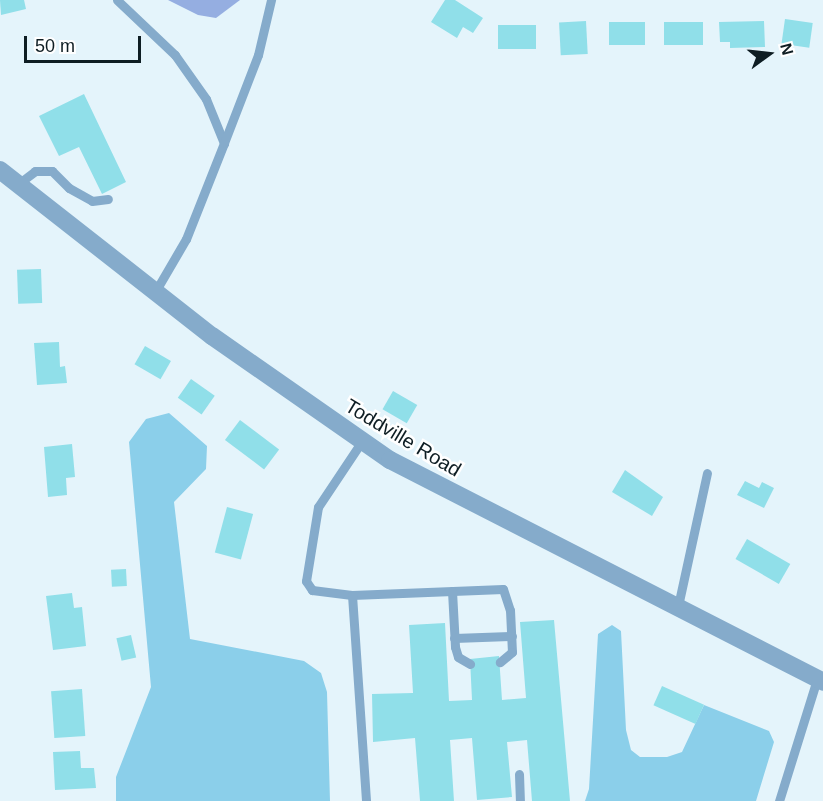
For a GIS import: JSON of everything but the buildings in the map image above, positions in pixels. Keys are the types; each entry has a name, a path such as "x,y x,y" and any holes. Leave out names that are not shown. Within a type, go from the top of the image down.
{"street":[{"name":"Toddville Road","path":"0,170 264,374 362,441 472,504 678,606 820,680"}],"lane":[{"path":"117,0 175,55 206,99 224,143"},
{"path":"155,292 186,238 224,143 258,55 271,0"},
{"path":"18,183 35,171 52,171 69,188 92,201 108,200"},
{"path":"362,441 318,507 306,581 318,592 352,596 503,589 508,597 512,652 500,662"},
{"path":"678,606 707,473"},
{"path":"452,591 454,638 458,657 470,664"},
{"path":"352,596 366,801"},
{"path":"454,638 512,636"},
{"path":"779,801 820,680"},
{"path":"519,774 520,801"}],"shaded area":[{"path":"168,0 240,0 216,18 198,15"},
{"path":"169,413 207,446 206,469 174,502 190,639 304,661 321,673 327,692 330,801 116,801 116,777 151,687 129,442 146,419"},
{"path":"612,625 621,631 626,730 631,750 640,757 667,757 682,752 704,705 769,731 774,742 756,801 585,801 589,789 598,634"}]}
